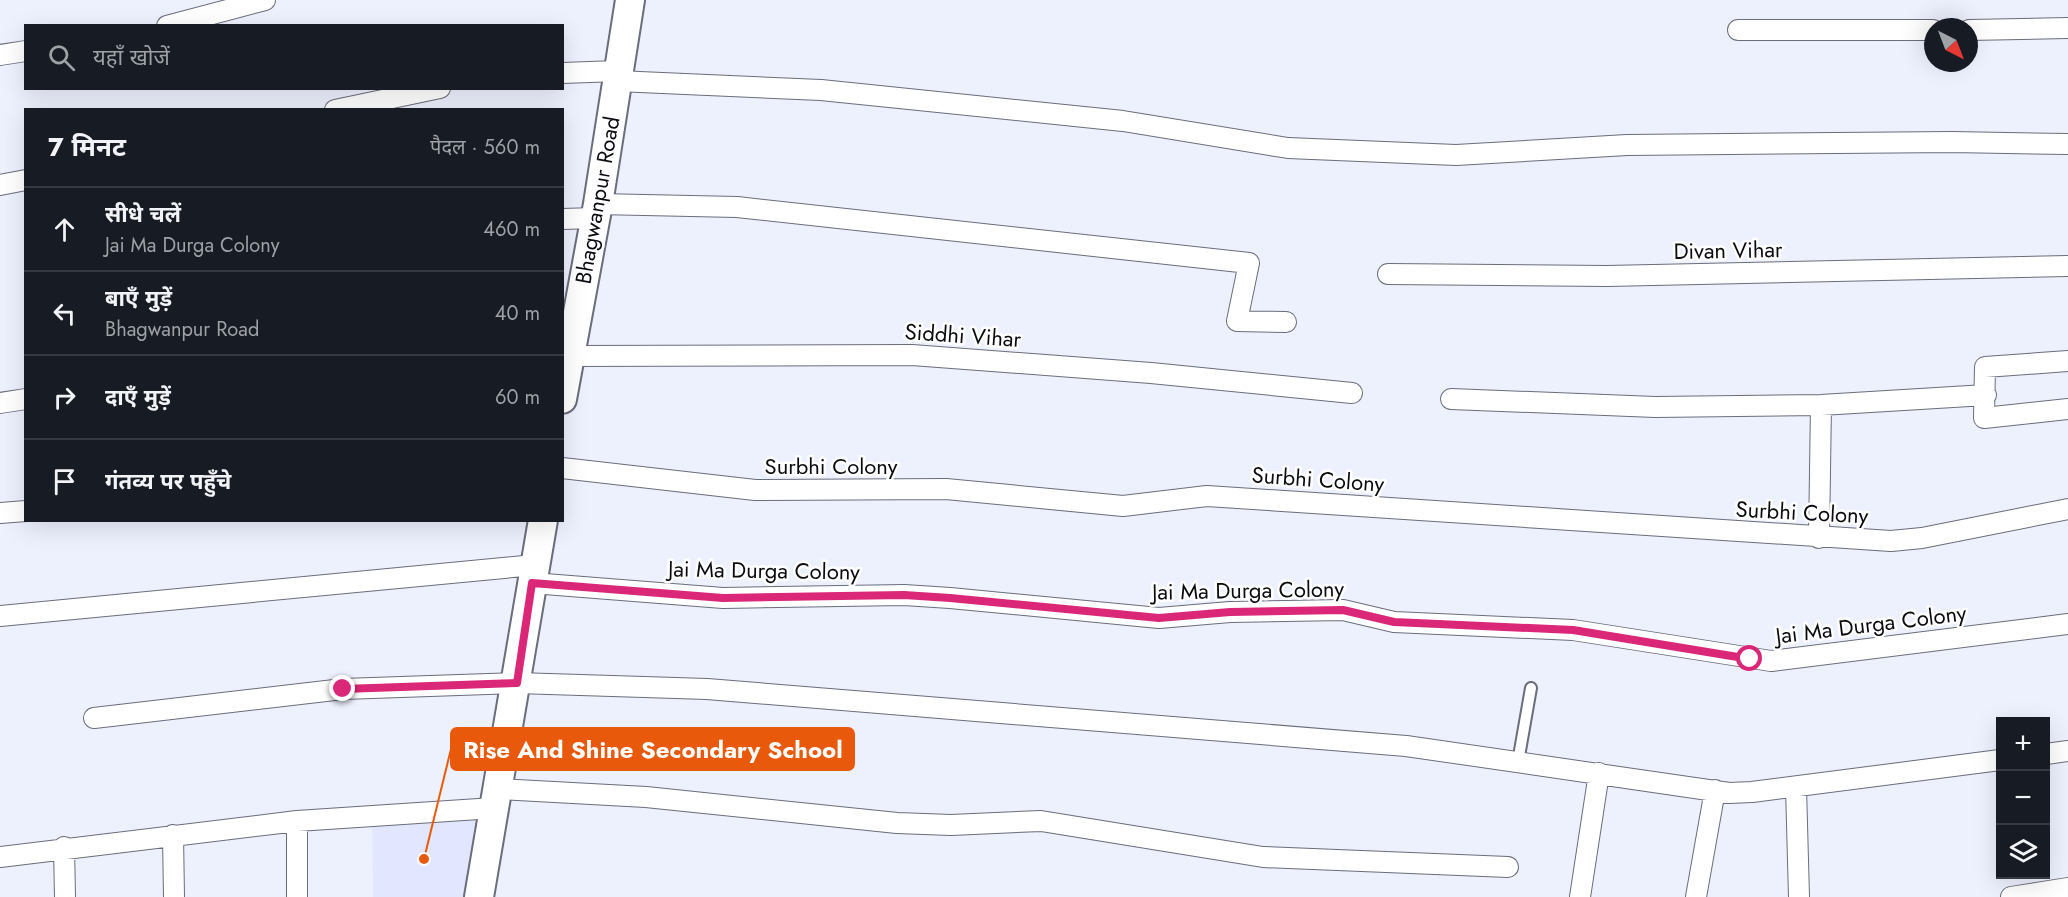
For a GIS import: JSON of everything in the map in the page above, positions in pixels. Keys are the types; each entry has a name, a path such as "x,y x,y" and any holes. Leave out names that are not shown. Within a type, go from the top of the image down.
{"street":[{"path":"175,24 265,0"},
{"name":"Bhagwanpur Road","path":"564,382 569,338 597,211 630,0"},
{"path":"1978,30 2068,28"},
{"path":"1738,30 1924,30"},
{"path":"0,55 24,51"},
{"path":"564,73 821,90 1123,121 1288,148 1456,155 1627,145 1941,142 2068,144"},
{"path":"345,108 430,90"},
{"path":"0,185 24,180"},
{"path":"564,219 597,211 737,207 1250,263 1237,321 1286,322"},
{"name":"Divan Vihar","path":"1388,274 1607,276 2068,266"},
{"name":"Siddhi Vihar","path":"569,338 912,355 1139,372 1352,393"},
{"path":"2068,361 1985,367 1984,418 2068,409"},
{"path":"1451,399 1655,407 1821,405 1986,395"},
{"path":"0,403 24,399"},
{"path":"1819,538 1821,405"},
{"name":"Surbhi Colony","path":"564,468 754,490 946,489 1124,506 1207,496 1891,541 1922,538 2068,509"},
{"path":"0,513 24,511"},
{"path":"482,897 496,798 543,522"},
{"name":"Jai Ma Durga Colony","path":"0,616 534,574 723,598 904,595 1159,618 1230,612 1343,610 1394,622 1573,630 1771,661 2068,624"},
{"path":"94,718 343,689 517,683 707,689 1406,746 1715,790 1752,792 1996,761"},
{"path":"2050,753 2068,751"},
{"path":"1580,897 1599,773"},
{"path":"1796,787 1799,897"},
{"path":"1696,897 1715,790"},
{"path":"0,857 64,847 496,798 646,797 897,823 951,825 1041,821 1263,857 1508,867"},
{"path":"297,821 297,897"},
{"path":"173,835 174,897"},
{"path":"64,847 65,897"},
{"path":"2011,897 2068,888"}],"lane":[{"path":"1518,762 1531,688"}],"shaded area":[{"path":"482,813 469,897 373,897 372,820"}],"place":[{"name":"Rise And Shine Secondary School","path":"424,859"}],"route":[{"path":"343,689 517,683 532,583 723,598 904,595 1159,618 1182,618 1230,612 1343,610 1394,622 1573,630 1750,659"}]}
